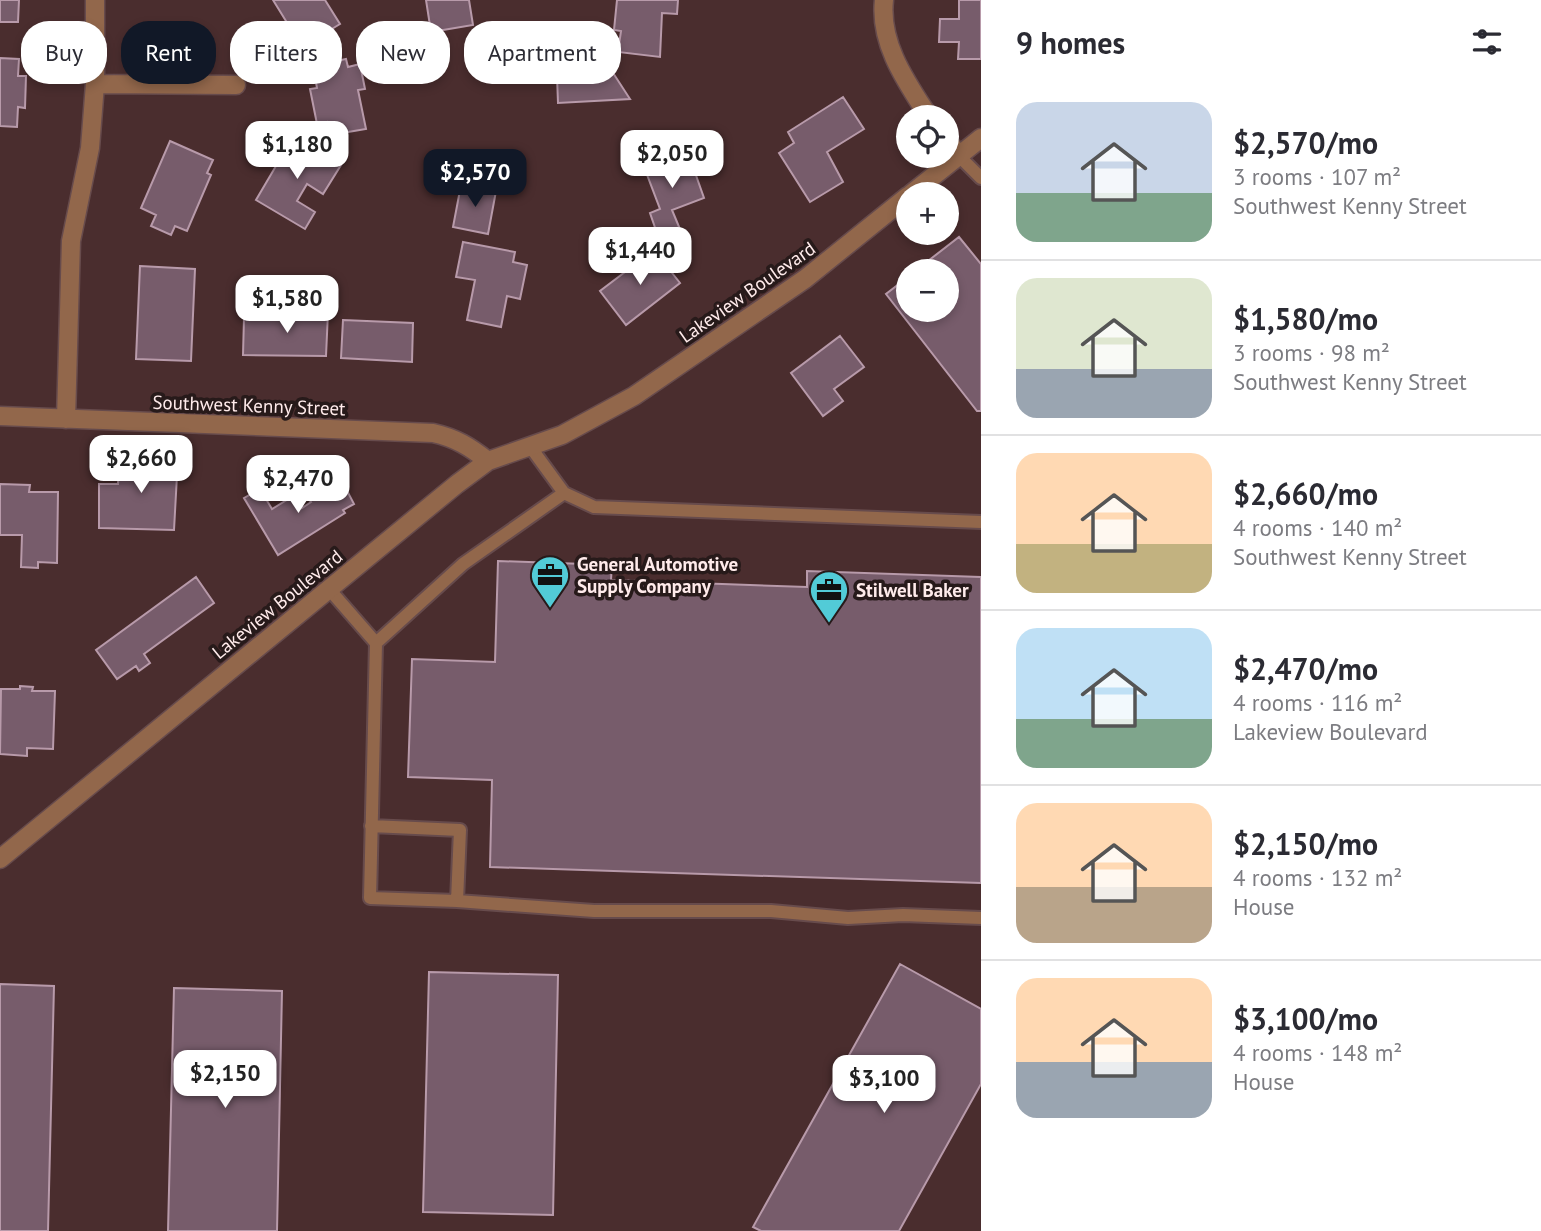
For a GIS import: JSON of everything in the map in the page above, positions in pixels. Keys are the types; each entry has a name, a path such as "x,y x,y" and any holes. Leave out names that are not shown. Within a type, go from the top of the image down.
{"street":[{"path":"95,0 95,21"},
{"path":"884,0 888,41 900,72 921,105"},
{"path":"66,419 71,241 90,148 95,84 236,85"},
{"name":"Lakeview Boulevard","path":"959,156 981,138"},
{"name":"Lakeview Boulevard","path":"926,182 944,168"},
{"name":"Lakeview Boulevard","path":"0,859 488,461 562,435 634,396 805,279 896,206"},
{"name":"Southwest Kenny Street","path":"0,416 433,433 467,444 488,461"}],"lane":[{"path":"959,156 981,178"},
{"path":"529,445 564,493 594,507 981,522"},
{"path":"376,643 463,564 564,493"},
{"path":"329,589 376,643 370,898 594,911 771,911 848,918 903,915 981,918"},
{"path":"371,826 460,830 457,901"}],"building":[{"path":"0,0 19,0 18,22 0,22"},
{"path":"273,0 325,0 338,21 286,21"},
{"path":"426,0 469,0 472,21 464,21 464,26 450,29 450,21 429,21"},
{"path":"617,0 678,0 677,14 662,13 660,57 621,52 621,21 615,21"},
{"path":"959,0 981,0 981,59 958,59 959,42 939,42 940,19 959,19"},
{"path":"0,58 19,59 18,76 21,76 21,84 26,84 25,108 18,107 17,127 0,126"},
{"path":"346,59 348,67 356,65 356,84 364,84 365,89 358,90 366,129 330,135 327,122 317,124 310,89 317,88 316,84 342,84 342,60"},
{"path":"557,84 620,84 630,99 558,103"},
{"path":"843,97 864,129 827,152 843,182 810,202 779,153 794,143 788,132"},
{"path":"293,137 341,165 323,194 307,184 297,201 315,212 305,229 256,200"},
{"path":"170,141 213,160 207,173 211,175 187,231 175,226 171,235 151,226 156,215 141,208"},
{"path":"686,147 704,198 672,210 682,234 660,242 650,213 660,209 643,164"},
{"path":"461,185 496,191 488,234 453,227"},
{"path":"959,237 981,264 981,411 977,411 908,322 959,322 959,259 931,259 949,245 959,245"},
{"path":"463,242 515,252 513,262 527,265 520,299 507,296 501,327 467,320 475,280 456,277"},
{"path":"654,250 680,283 626,325 600,291"},
{"path":"140,266 195,269 191,361 136,359"},
{"path":"896,286 896,307 886,294"},
{"path":"289,311 328,312 326,356 243,355 244,318 288,319"},
{"path":"343,320 413,323 412,362 341,358"},
{"path":"840,336 864,367 834,389 843,401 823,416 791,373"},
{"path":"119,456 178,457 174,530 99,528 99,484 118,484"},
{"path":"329,483 333,489 343,483 354,504 343,510 345,513 278,555 244,498 260,489 272,509 295,495 302,508 311,502 307,497"},
{"path":"0,484 30,485 29,492 58,492 57,563 38,562 38,568 21,567 22,535 0,535"},
{"path":"498,561 612,565 611,580 807,587 807,571 981,577 981,883 490,867 492,780 408,777 412,659 495,662"},
{"path":"196,577 214,603 144,654 150,663 139,671 136,666 117,679 96,650"},
{"path":"20,686 33,687 32,691 55,691 53,749 27,748 27,756 0,754 1,689 20,689"},
{"path":"900,964 981,1009 981,1084 899,1231 761,1231 753,1227"},
{"path":"429,972 558,975 553,1215 423,1212"},
{"path":"0,984 54,986 48,1231 0,1231"},
{"path":"174,988 282,991 277,1231 168,1231"}],"place":[{"name":"General Automotive Supply Company","path":"550,609"},
{"name":"Stilwell Baker","path":"829,624"}]}
